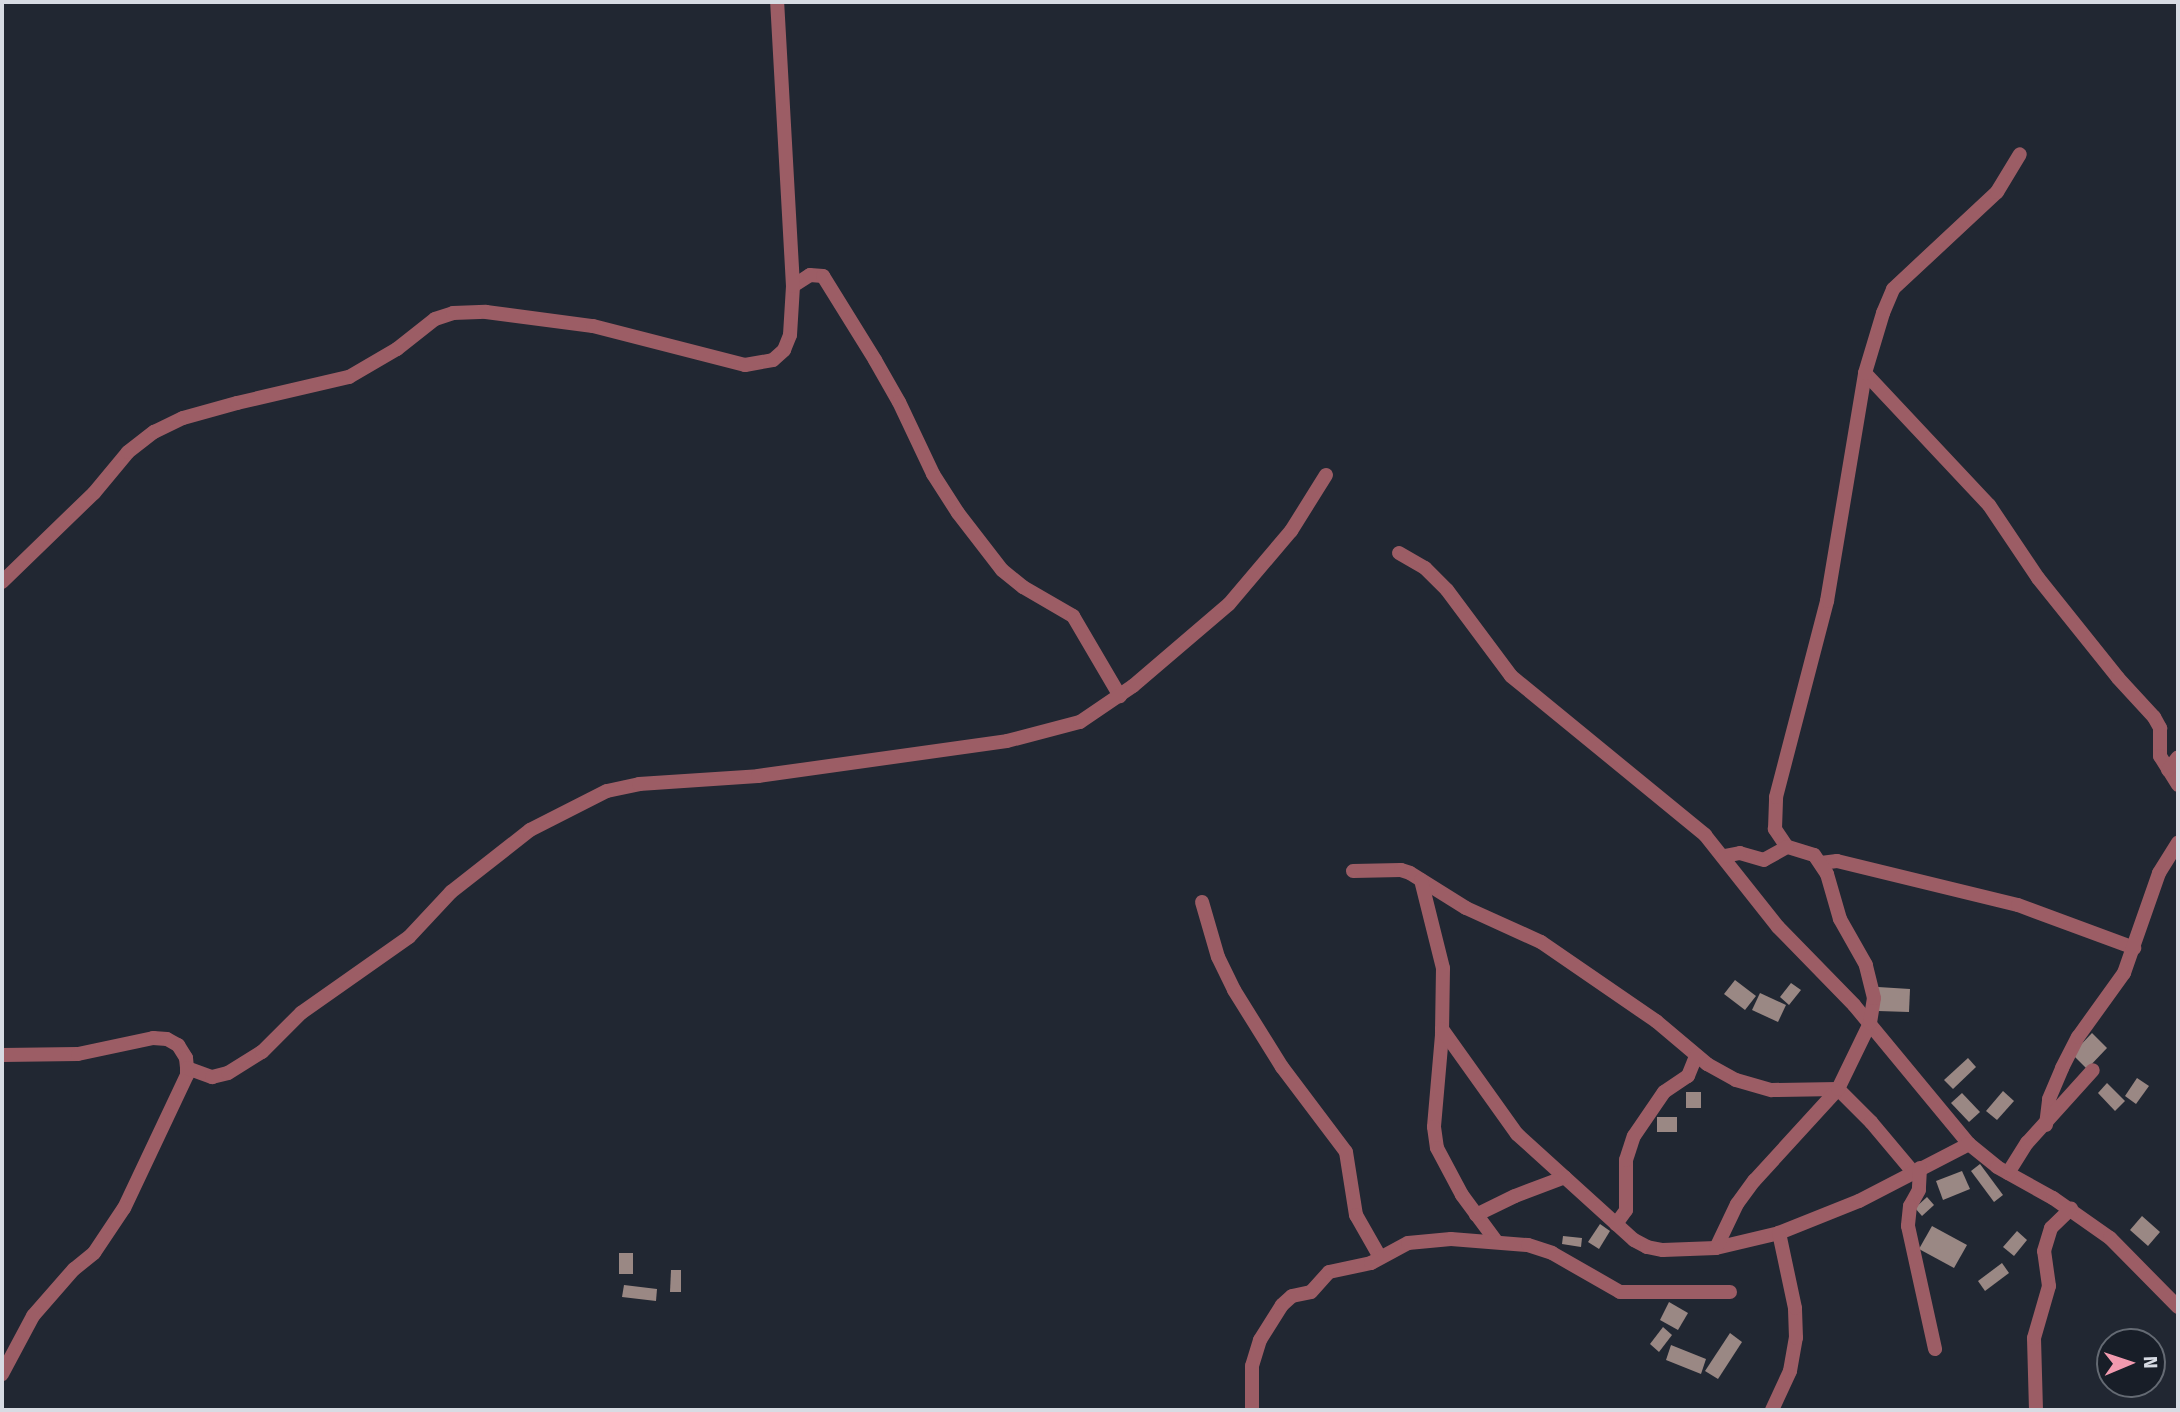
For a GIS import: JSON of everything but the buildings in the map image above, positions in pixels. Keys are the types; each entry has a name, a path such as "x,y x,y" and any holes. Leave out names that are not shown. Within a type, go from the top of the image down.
{"street":[{"path":"2,582 94,493 128,452 154,432 194,415 349,377 397,349 435,320 453,313 486,312 593,326 662,341 733,363 756,365 773,360 784,350 790,335 793,286 776,2"},
{"path":"1787,847 1775,829 1776,797 1816,652 1833,575 1865,373 1893,289 1997,192 2020,154"},
{"path":"793,286 810,275 823,276 899,402 933,474 966,524 1002,570 1023,587 1073,616 1119,696"},
{"path":"1865,373 1989,505 2038,578 2118,678 2154,717 2160,728 2158,750 2178,785"},
{"path":"187,1068 212,1077 228,1073 262,1052 301,1013 409,937 451,892 530,830 607,791 639,784 758,776 1007,741 1080,722 1119,696 1229,604 1291,531 1326,475"},
{"path":"1399,553 1425,568 1447,590 1511,676 1674,810 1724,856 1778,928 1870,1023 1969,1144 2008,1173 2071,1209 2110,1238 2178,1307"},
{"path":"2168,769 2178,757"},
{"path":"2046,1125 2049,1099 2062,1068 2078,1037 2124,973 2159,873 2178,844"},
{"path":"1716,1248 1737,1204 1754,1181 1838,1089 1870,1023 1874,998 1872,982 1863,959 1840,919 1821,863 1804,850 1787,847 1764,860 1740,853 1724,856"},
{"path":"1821,863 1837,861 2018,905 2134,948"},
{"path":"1353,871 1401,870 1466,908 1541,942 1656,1021 1720,1073 1754,1087 1791,1091 1838,1089 1917,1170 1919,1190 1910,1206 1908,1226 1935,1349"},
{"path":"1422,880 1443,968 1442,1029 1435,1104 1437,1149 1445,1168 1496,1241"},
{"path":"1202,902 1218,957 1234,990 1282,1067 1346,1152 1356,1216 1380,1256"},
{"path":"1442,1029 1497,1103 1507,1124 1616,1224 1647,1247 1663,1250 1716,1248 1779,1233 1859,1201 1969,1144"},
{"path":"2,1055 78,1054 153,1038 167,1039 178,1045 186,1059 187,1068 187,1075 124,1208 94,1253 66,1278 33,1315 2,1374"},
{"path":"1616,1224 1626,1210 1626,1160 1634,1136 1664,1092 1688,1076 1696,1056"},
{"path":"2008,1173 2027,1143 2093,1070"},
{"path":"1476,1215 1515,1196 1565,1177"},
{"path":"2036,1410 2034,1338 2049,1286 2044,1251 2051,1228 2071,1209"},
{"path":"1772,1410 1790,1371 1796,1338 1795,1308 1779,1233"},
{"path":"1252,1410 1251,1366 1260,1340 1282,1305 1292,1296 1311,1292 1329,1272 1371,1263 1408,1243 1428,1239 1528,1245 1552,1253 1620,1292 1730,1292"}]}
